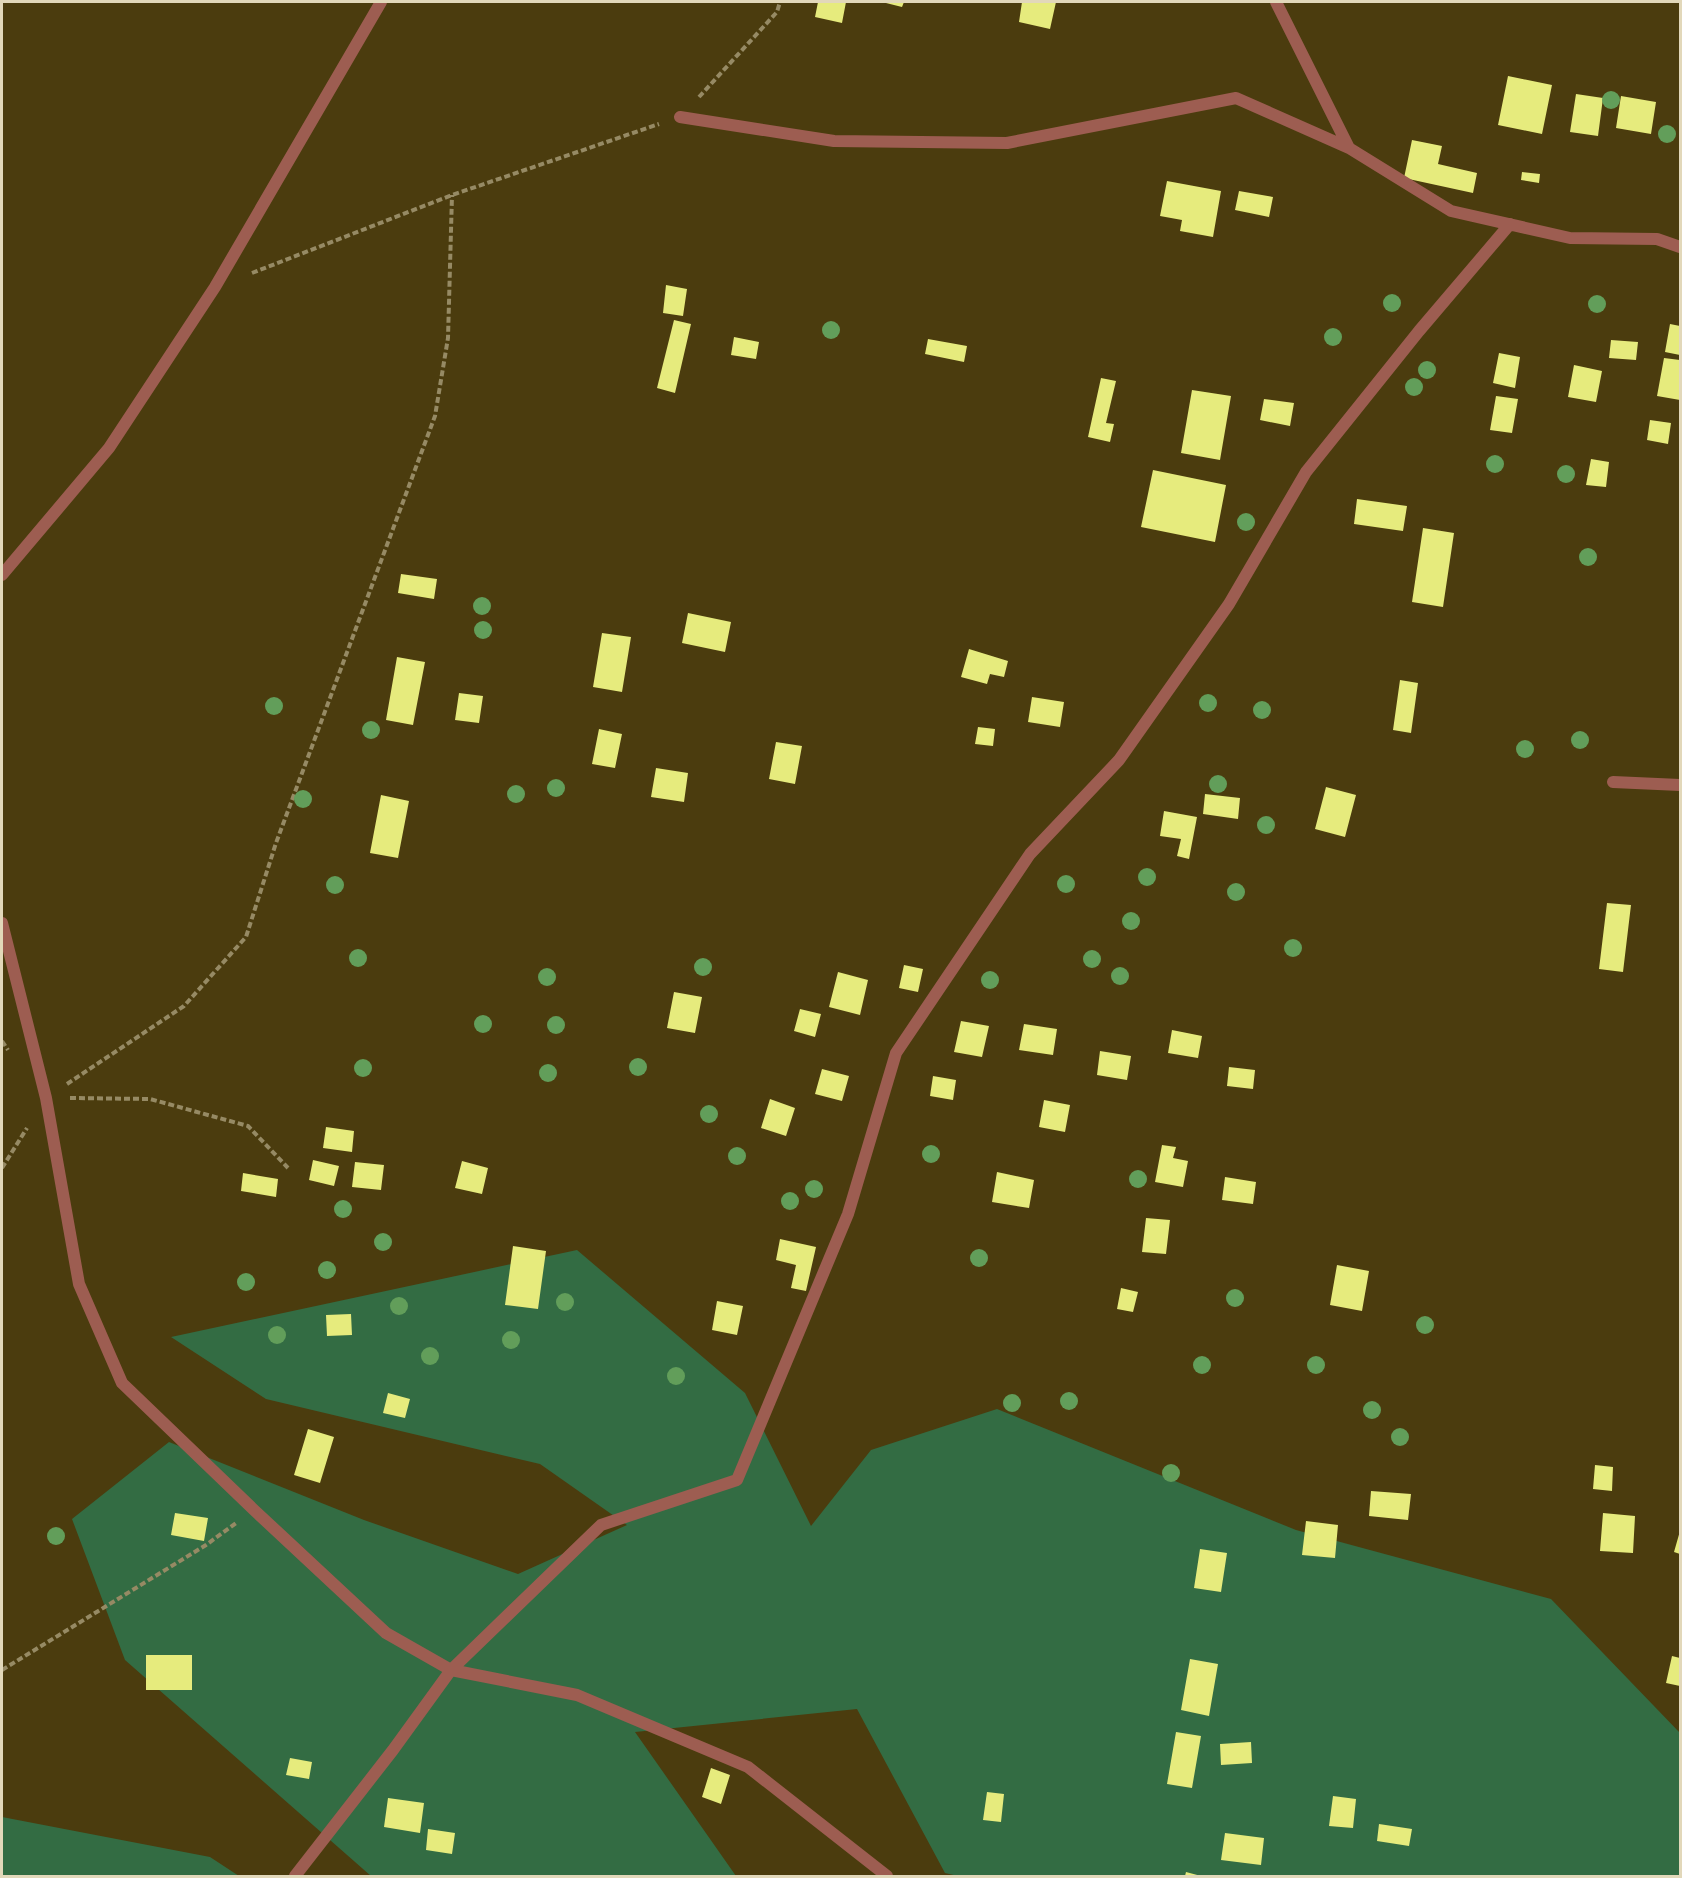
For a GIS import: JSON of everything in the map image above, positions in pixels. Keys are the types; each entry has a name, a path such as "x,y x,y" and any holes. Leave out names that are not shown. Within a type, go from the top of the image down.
{"street":[{"path":"2,575 109,448 215,287 381,2"},
{"path":"1276,2 1348,148"},
{"path":"680,117 834,141 1006,143 1236,98 1348,148 1451,211 1570,238 1658,239 1680,247"},
{"path":"295,1876 393,1750 451,1670 601,1525 737,1480 848,1214 896,1053 1030,854 1126,751 1229,604 1306,472 1419,331 1510,224"},
{"path":"1613,783 1680,785"},
{"path":"2,923 46,1098 79,1284 122,1383 386,1633 451,1670 578,1695 748,1767 886,1876"}],"path":[{"path":"215,287 452,195 680,117 777,12 780,2"},
{"path":"2,1168 46,1098 184,1006 246,937 276,843 435,416 448,338 452,195"},
{"path":"2,1041 14,1058"},
{"path":"46,1098 150,1099 248,1126 288,1168"},
{"path":"2,1670 206,1545 254,1510"}],"green space":[{"path":"577,1250 745,1393 811,1526 871,1450 997,1409 1296,1530 1551,1599 1680,1733 1680,1876 958,1876 945,1873 857,1709 635,1732 736,1876 371,1876 125,1660 72,1519 169,1442 364,1520 518,1574 627,1525 540,1464 266,1399 171,1337"},
{"path":"2,1817 210,1857 239,1876 2,1876"}],"building":[{"path":"818,2 846,2 842,23 815,17"},
{"path":"882,2 904,2 902,7"},
{"path":"1022,2 1056,2 1050,29 1019,22"},
{"path":"1508,76 1552,85 1542,134 1498,125"},
{"path":"1576,94 1603,98 1598,136 1570,132"},
{"path":"1621,96 1656,102 1651,134 1616,128"},
{"path":"1412,140 1442,146 1438,164 1477,173 1473,193 1404,178"},
{"path":"1522,172 1540,174 1539,183 1521,180"},
{"path":"1167,181 1221,191 1213,237 1180,231 1182,220 1160,216"},
{"path":"1239,191 1273,197 1269,217 1235,210"},
{"path":"666,285 687,289 683,316 663,313"},
{"path":"674,320 691,324 675,393 657,388"},
{"path":"1670,324 1680,326 1680,355 1665,352"},
{"path":"734,337 759,342 756,359 731,355"},
{"path":"928,339 967,346 964,362 925,354"},
{"path":"1611,340 1638,342 1636,360 1609,358"},
{"path":"1499,353 1520,357 1515,388 1493,383"},
{"path":"1664,358 1680,360 1680,400 1657,396"},
{"path":"1574,365 1602,371 1596,402 1568,397"},
{"path":"1101,378 1116,381 1106,423 1114,424 1110,442 1088,437"},
{"path":"1192,390 1231,396 1220,460 1181,453"},
{"path":"1496,396 1518,399 1512,433 1490,430"},
{"path":"1264,399 1294,403 1290,426 1260,420"},
{"path":"1650,420 1671,423 1668,444 1647,440"},
{"path":"1591,459 1609,462 1606,487 1586,485"},
{"path":"1153,470 1226,485 1215,542 1141,527"},
{"path":"1357,499 1407,506 1403,531 1354,524"},
{"path":"1423,528 1454,533 1443,607 1412,602"},
{"path":"401,574 437,579 434,599 398,593"},
{"path":"688,613 731,622 725,652 682,643"},
{"path":"602,633 631,637 622,692 593,687"},
{"path":"969,649 1008,661 1004,677 990,674 987,684 961,677"},
{"path":"397,657 425,662 413,725 386,720"},
{"path":"1400,680 1418,683 1411,733 1393,730"},
{"path":"459,693 483,696 479,723 455,720"},
{"path":"1032,697 1064,702 1060,727 1028,722"},
{"path":"978,727 995,729 993,746 975,744"},
{"path":"599,729 622,734 615,768 592,764"},
{"path":"776,742 802,746 795,784 769,779"},
{"path":"656,768 688,773 684,802 651,797"},
{"path":"1326,787 1356,795 1345,837 1315,829"},
{"path":"1205,794 1240,798 1238,819 1203,814"},
{"path":"381,795 409,801 398,858 370,853"},
{"path":"1164,811 1197,817 1189,859 1177,856 1181,839 1160,836"},
{"path":"1607,903 1631,905 1623,972 1599,969"},
{"path":"904,965 923,969 918,992 899,988"},
{"path":"838,972 868,980 860,1015 829,1007"},
{"path":"674,992 702,997 695,1033 667,1028"},
{"path":"800,1009 821,1014 815,1037 794,1031"},
{"path":"961,1021 989,1026 982,1057 954,1052"},
{"path":"1024,1024 1057,1029 1053,1055 1019,1050"},
{"path":"1172,1030 1202,1036 1198,1058 1168,1053"},
{"path":"1100,1051 1131,1056 1127,1080 1097,1075"},
{"path":"1229,1067 1255,1070 1253,1089 1227,1086"},
{"path":"822,1069 849,1076 842,1101 815,1094"},
{"path":"933,1076 956,1080 953,1100 930,1096"},
{"path":"770,1099 795,1108 786,1136 761,1128"},
{"path":"1044,1100 1070,1105 1065,1132 1039,1127"},
{"path":"326,1127 354,1131 352,1152 323,1148"},
{"path":"1162,1145 1176,1147 1173,1158 1188,1161 1183,1187 1155,1182"},
{"path":"313,1160 339,1166 334,1186 309,1180"},
{"path":"462,1161 488,1168 482,1194 455,1188"},
{"path":"355,1162 384,1165 381,1190 352,1187"},
{"path":"997,1172 1034,1180 1029,1208 992,1202"},
{"path":"243,1173 278,1179 276,1197 241,1191"},
{"path":"1225,1177 1256,1182 1253,1204 1222,1200"},
{"path":"1146,1218 1170,1220 1166,1254 1142,1252"},
{"path":"780,1239 816,1247 806,1291 791,1288 796,1265 776,1260"},
{"path":"513,1246 546,1251 538,1309 505,1305"},
{"path":"1337,1265 1369,1271 1362,1311 1330,1305"},
{"path":"1121,1288 1138,1292 1133,1312 1117,1309"},
{"path":"717,1301 743,1306 737,1335 712,1330"},
{"path":"351,1314 352,1335 327,1336 326,1315"},
{"path":"388,1393 410,1399 405,1418 383,1413"},
{"path":"308,1429 334,1437 320,1483 294,1475"},
{"path":"1595,1465 1613,1467 1612,1491 1593,1489"},
{"path":"1371,1491 1411,1494 1408,1520 1369,1516"},
{"path":"175,1513 208,1518 204,1541 171,1535"},
{"path":"1603,1513 1635,1516 1633,1553 1600,1551"},
{"path":"1306,1521 1338,1525 1335,1558 1302,1555"},
{"path":"1680,1531 1680,1554 1674,1552"},
{"path":"1200,1549 1227,1553 1221,1592 1194,1588"},
{"path":"146,1655 192,1655 192,1690 146,1690"},
{"path":"1672,1656 1680,1658 1680,1686 1666,1683"},
{"path":"1190,1659 1218,1664 1209,1716 1181,1710"},
{"path":"1176,1732 1201,1736 1192,1788 1167,1784"},
{"path":"1251,1742 1252,1763 1221,1765 1220,1744"},
{"path":"290,1758 312,1762 309,1779 286,1775"},
{"path":"711,1768 730,1775 721,1804 702,1797"},
{"path":"987,1792 1004,1794 1001,1822 983,1820"},
{"path":"1333,1796 1356,1799 1353,1828 1329,1826"},
{"path":"388,1798 424,1803 420,1833 384,1827"},
{"path":"1379,1824 1412,1829 1409,1846 1377,1841"},
{"path":"428,1829 455,1833 452,1854 426,1850"},
{"path":"1225,1833 1264,1838 1261,1865 1221,1860"},
{"path":"1186,1872 1201,1876 1185,1876"}]}
